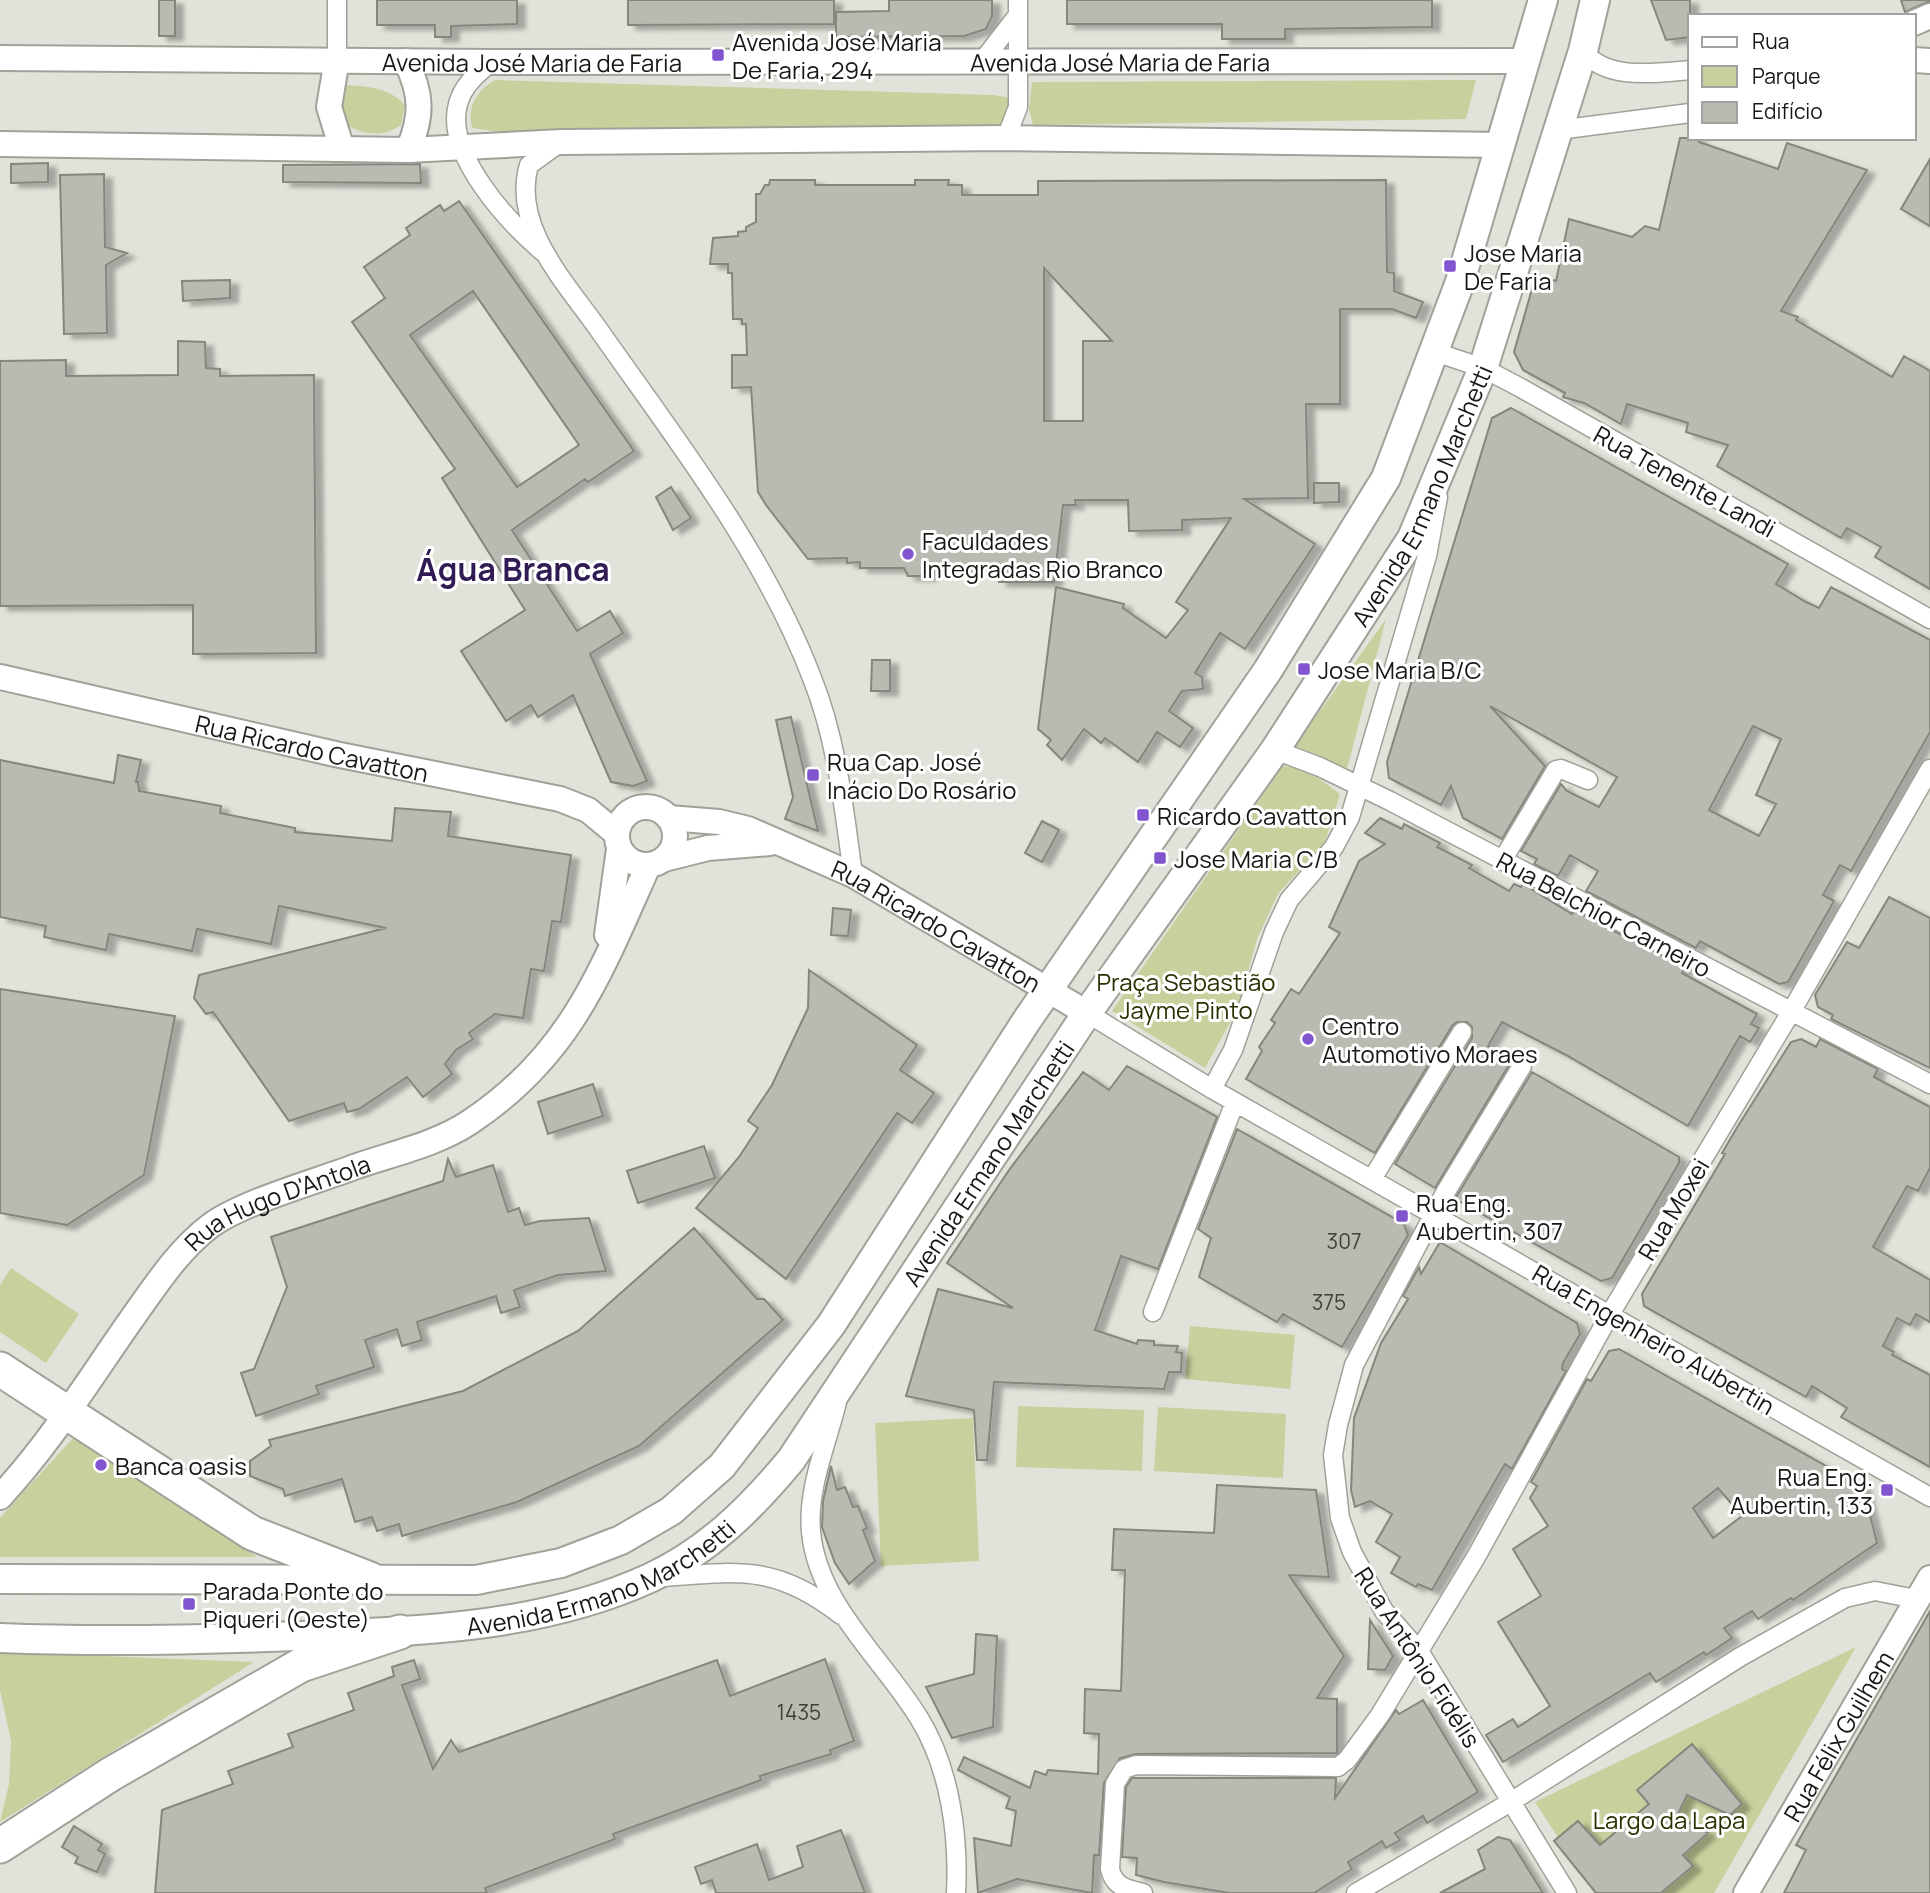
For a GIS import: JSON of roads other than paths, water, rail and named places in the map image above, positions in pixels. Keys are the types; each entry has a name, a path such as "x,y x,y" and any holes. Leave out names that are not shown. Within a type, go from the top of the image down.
{"highway":[{"path":"0,1369 252,1533 370,1579"},
{"path":"0,1846 111,1774 301,1665 400,1632"}],"main road":[{"name":"Avenida Ermano Marchetti","path":"0,1579 476,1580 561,1563 621,1540 671,1511 722,1466 831,1325 1048,989 1268,670 1379,489 1435,352 1502,145 1543,0"},
{"name":"Avenida Ermano Marchetti","path":"0,1638 244,1638 400,1632 549,1614 650,1577 722,1533 759,1499 791,1460 1087,1013 1275,750 1412,538 1443,470 1483,368 1583,51 1595,0"}],"street":[{"path":"337,0 337,59 329,107 342,149"},
{"path":"1006,138 1018,107 1018,8"},
{"path":"981,63 1018,8"},
{"path":"1583,51 1598,65 1608,69 1652,73 1688,70"},
{"name":"Avenida José Maria de Faria","path":"0,58 981,63 1526,61"},
{"path":"406,61 420,96 420,114 408,150"},
{"path":"491,62 467,85 459,101 456,127 462,147 502,214 548,257"},
{"path":"1558,130 1688,113"},
{"path":"0,144 408,150 562,142 1006,138 1502,145"},
{"path":"562,142 529,165 525,180 527,211 548,257 709,487 767,580 813,678 831,740 853,875"},
{"name":"Rua Tenente Landi","path":"1435,352 1483,368 1930,619"},
{"path":"1212,1089 1233,1050 1289,900 1334,847 1350,817 1427,556 1443,470"},
{"name":"Rua Ricardo Cavatton","path":"0,677 335,754 560,799 588,810 618,842"},
{"name":"Rua Belchior Carneiro","path":"1275,750 1360,787 1930,1084"},
{"path":"1502,861 1556,770 1561,769 1588,780"},
{"name":"Rua Moxei","path":"1143,1893 1119,1886 1113,1881 1110,1869 1115,1784 1124,1769 1136,1765 1338,1768 1380,1715 1476,1557 1610,1314 1791,1012 1930,769"},
{"path":"652,807 669,818 676,835 670,853 656,862 631,862 618,842 619,825 632,810 652,807"},
{"name":"Rua Ricardo Cavatton","path":"669,818 719,822 748,829 853,875 1087,1013"},
{"name":"Rua Hugo D'Antola","path":"602,969 618,842"},
{"name":"Rua Ricardo Cavatton","path":"656,862 708,848 782,843"},
{"name":"Rua Hugo D'Antola","path":"0,1497 40,1453 163,1272 212,1224 264,1200 429,1142 469,1123 531,1074 573,1021 656,862"},
{"name":"Rua Engenheiro Aubertin","path":"1087,1013 1212,1089 1930,1497"},
{"path":"1372,1179 1462,1032"},
{"name":"Rua Antônio Fidélis","path":"1521,1066 1435,1214 1354,1365 1333,1455 1340,1518 1352,1552 1384,1611 1419,1651 1509,1803 1567,1893"},
{"path":"1153,1312 1235,1102"},
{"path":"843,1378 813,1488 810,1516 814,1550 820,1570 847,1619 920,1720 941,1768 955,1832 956,1893"},
{"path":"650,1577 738,1571 763,1575 812,1593 847,1619"},
{"name":"Rua Félix Guilhem","path":"1746,1893 1930,1578"},
{"path":"1356,1893 1509,1803 1740,1657 1845,1598 1875,1591 1895,1592 1916,1599"}],"place":[{"name":"Avenida José Maria De Faria, 294","path":"718,55"},
{"name":"Jose Maria De Faria","path":"1450,266"},
{"name":"Faculdades Integradas Rio Branco","path":"908,554"},
{"name":"Jose Maria B/C","path":"1304,669"},
{"name":"Rua Cap. José Inácio Do Rosário","path":"813,775"},
{"name":"Ricardo Cavatton","path":"1143,815"},
{"name":"Jose Maria C/B","path":"1160,858"},
{"name":"Centro Automotivo Moraes","path":"1308,1039"},
{"name":"Rua Eng. Aubertin, 307","path":"1402,1216"},
{"name":"Banca oasis","path":"101,1465"},
{"name":"Rua Eng. Aubertin, 133","path":"1887,1490"},
{"name":"Parada Ponte do Piqueri (Oeste)","path":"189,1604"}],"district":[{"name":"Água Branca","path":"513,569"}],"park label":[{"name":"Praça Sebastião Jayme Pinto","path":"1186,995"},
{"name":"Largo da Lapa","path":"1669,1819"}]}
